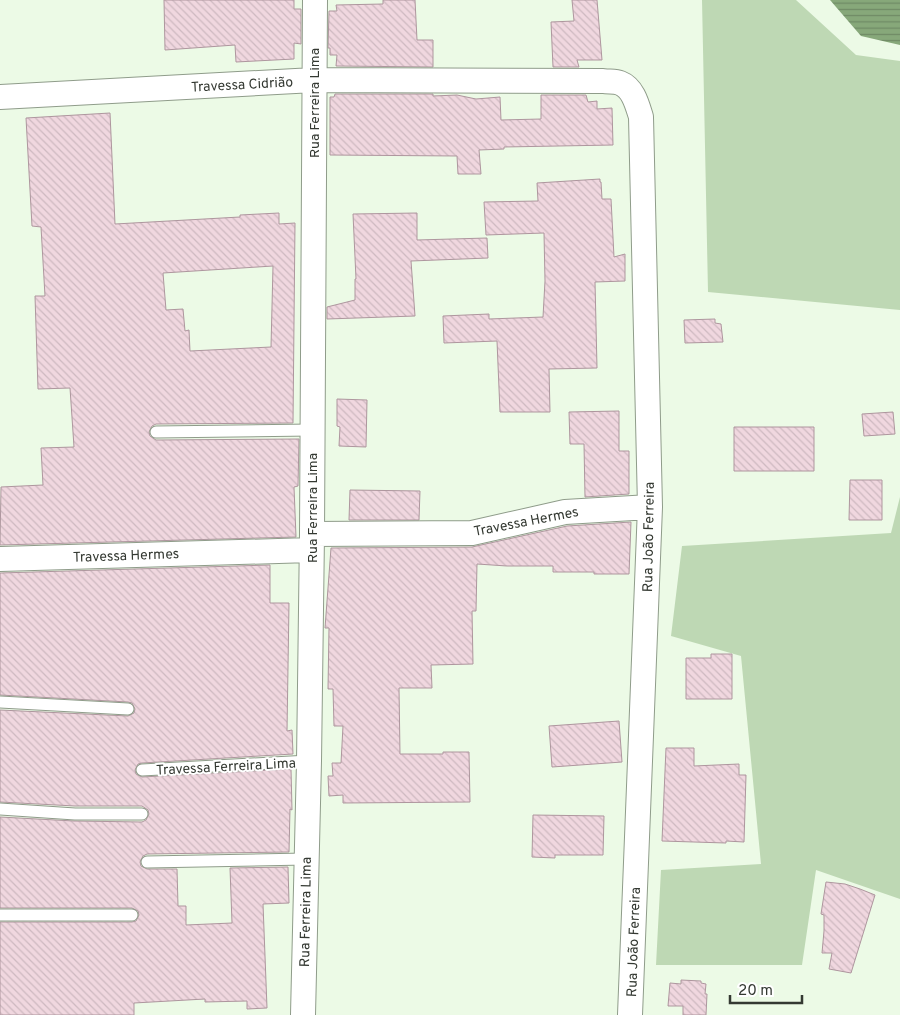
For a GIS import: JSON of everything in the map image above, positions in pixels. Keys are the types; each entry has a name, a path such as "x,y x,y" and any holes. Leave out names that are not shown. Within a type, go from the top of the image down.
{"street":[{"name":"Rua Ferreira Lima","path":"303,1015 312,542 315,0"},
{"name":"Travessa Cidrião","path":"0,97 314,80 603,81"},
{"name":"Rua João Ferreira","path":"603,81 619,83 627,88 633,95 641,117 650,507 630,1015"},
{"name":"Travessa Hermes","path":"0,559 472,533 565,512 650,507"}],"lane":[{"path":"156,432 312,430"},
{"path":"0,702 128,709"},
{"name":"Travessa Ferreira Lima","path":"142,770 309,761"},
{"path":"0,809 75,814 142,814"},
{"path":"148,862 306,859"},
{"path":"0,915 132,915"}],"shaded area":[{"path":"702,0 796,0 856,55 900,61 900,310 708,292"},
{"path":"830,0 900,0 900,45 861,36"},
{"path":"900,497 900,899 816,870 802,965 656,965 661,870 761,864 741,656 671,636 682,546 891,533"}],"building":[{"path":"164,0 294,0 294,9 301,9 301,44 294,43 294,59 236,62 235,45 165,50"},
{"path":"383,0 415,0 417,40 433,40 433,67 336,66 337,55 330,55 330,48 328,48 329,11 337,11 336,5 383,4"},
{"path":"572,0 597,0 602,60 577,60 579,67 553,67 551,22 574,21"},
{"path":"335,94 433,94 433,96 457,95 476,99 500,97 501,120 541,119 541,95 586,95 588,102 597,101 597,109 612,108 613,145 504,147 504,149 479,150 481,174 458,174 457,156 330,155 330,97 334,97"},
{"path":"110,113 115,224 279,213 279,224 295,223 293,423 156,424 152,426 149,432 150,436 156,440 299,439 298,486 294,487 296,537 0,545 1,487 43,485 41,448 74,447 70,388 38,389 35,296 45,296 41,227 32,226 26,118","holes":["273,266 271,347 190,351 189,330 185,331 183,309 166,310 163,273"]},
{"path":"600,179 602,199 611,199 614,257 625,254 625,281 595,282 597,368 549,369 550,412 500,412 497,341 444,343 443,316 489,314 489,319 543,317 545,281 544,233 486,235 484,202 538,201 537,183"},
{"path":"417,213 417,240 487,238 488,258 411,261 415,316 327,319 327,307 355,300 353,214"},
{"path":"715,319 715,323 721,324 723,342 685,343 684,320"},
{"path":"337,399 367,400 366,447 339,446 340,427 337,426"},
{"path":"619,411 619,451 629,451 629,494 585,497 584,444 570,444 569,412"},
{"path":"893,412 895,434 864,436 862,414"},
{"path":"734,427 814,427 814,471 734,471"},
{"path":"850,480 882,480 882,520 849,520"},
{"path":"350,490 420,491 419,520 349,520"},
{"path":"631,522 629,574 553,572 553,566 477,564 476,611 472,611 473,664 431,665 432,688 399,688 400,754 469,752 470,802 343,803 343,795 329,796 328,776 333,776 332,763 341,763 343,726 334,726 333,689 328,689 329,628 325,628 331,548 472,547 567,526"},
{"path":"270,565 270,603 289,603 287,731 292,730 293,754 142,763 138,764 135,770 136,774 142,777 291,769 292,810 290,809 289,852 147,854 143,856 140,862 141,866 147,869 177,869 178,906 186,906 186,925 232,923 230,868 288,867 289,903 263,904 267,1008 247,1009 247,1001 205,1002 205,999 134,1003 134,1015 0,1015 0,922 132,922 136,921 139,915 138,911 132,908 0,908 0,817 142,822 146,820 149,814 148,810 142,806 75,806 0,802 0,710 128,716 134,713 135,709 132,703 128,702 0,695 0,573"},
{"path":"711,654 732,654 732,699 686,699 686,658 711,658"},
{"path":"619,721 622,762 552,767 549,726"},
{"path":"666,748 694,748 694,766 739,764 739,775 746,775 744,842 662,841"},
{"path":"533,815 604,816 603,855 555,855 555,858 532,857"},
{"path":"826,882 845,884 875,895 851,973 829,969 832,953 822,953 824,915 821,914"},
{"path":"681,980 701,981 701,983 706,984 706,1015 683,1015 683,1006 668,1006 670,983 681,984"}]}
